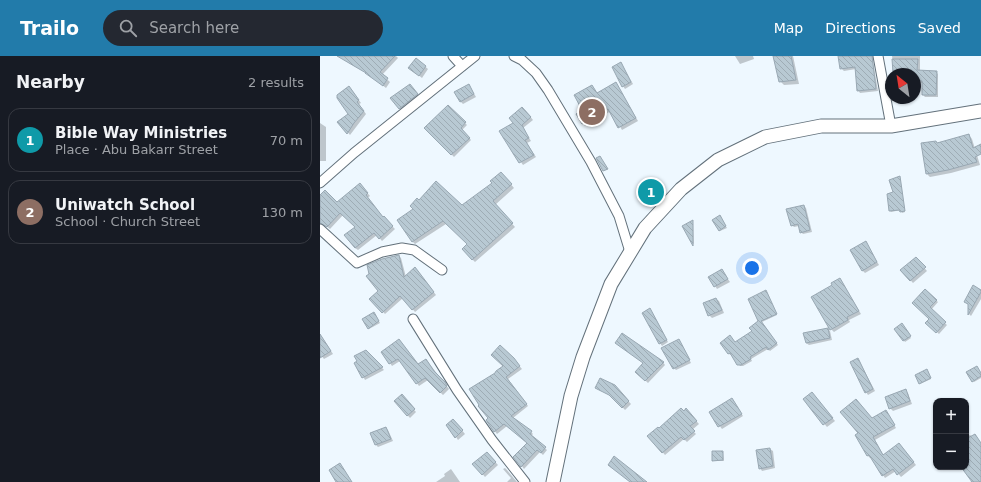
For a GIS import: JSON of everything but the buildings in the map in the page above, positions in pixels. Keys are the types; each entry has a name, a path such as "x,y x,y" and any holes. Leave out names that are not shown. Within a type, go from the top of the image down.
{"street":[{"path":"453,56 462,66"},
{"path":"320,183 354,153 475,56"},
{"path":"514,56 522,60 548,90 591,162 619,216 630,252"},
{"path":"878,56 891,126"},
{"path":"553,482 571,396 583,357 611,284 645,228 681,188 718,160 765,137 821,126 891,126 981,111"},
{"path":"320,229 357,262 382,252 402,248 414,250 442,270"},
{"path":"413,319 457,390 492,440 525,482"}],"place":[{"name":"Uniwatch School","path":"592,112"},
{"name":"Bible Way Ministries","path":"651,192"}]}
